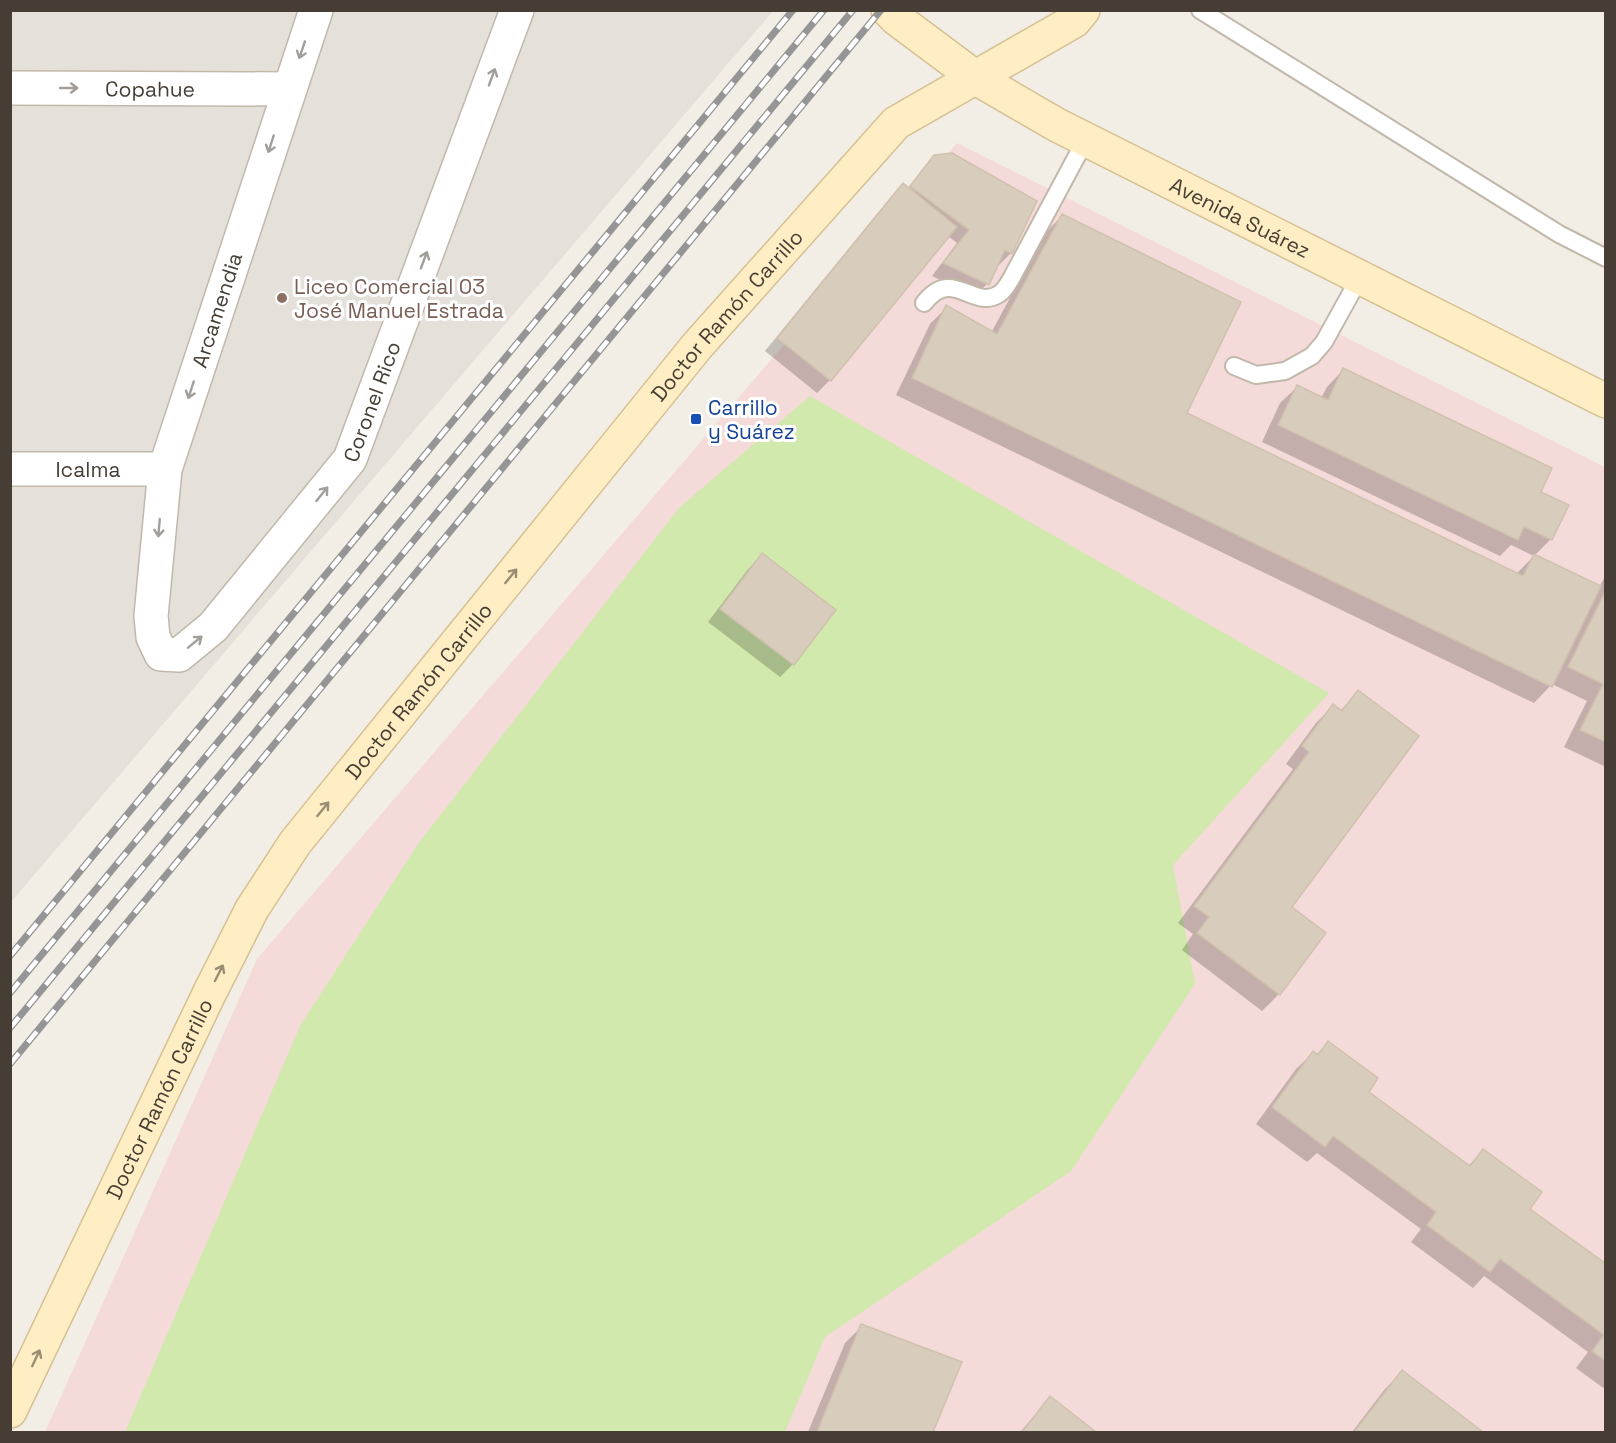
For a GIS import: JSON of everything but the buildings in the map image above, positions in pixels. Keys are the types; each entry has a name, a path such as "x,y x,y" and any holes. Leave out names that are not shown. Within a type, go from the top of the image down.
{"main road":[{"name":"Avenida Suárez","path":"888,10 897,20 976,78 1057,125 1605,401"},
{"name":"Doctor Ramón Carrillo","path":"10,1411 246,919 295,843 698,346 896,123 1074,21 1083,10"}],"street":[{"name":"Arcamendia","path":"151,616 165,469 316,10"},
{"name":"Coronel Rico","path":"151,616 153,637 161,654 179,655 213,627 350,459 517,10"},
{"name":"Copahue","path":"10,88 289,89"},
{"name":"Icalma","path":"10,470 165,469"}],"lane":[{"path":"1200,10 1559,234 1605,258"},
{"path":"924,303 943,288 958,288 978,297 988,298 1000,294 1011,279 1086,140"},
{"path":"1234,366 1256,375 1266,374 1285,371 1312,356 1324,342 1360,277"}],"shaded area":[{"path":"11,11 773,11 11,902"},
{"path":"957,143 1605,467 1605,1432 45,1432 257,959"}],"green space":[{"path":"810,396 1329,693 1173,865 1195,984 1071,1171 825,1337 785,1432 125,1432 301,1024 418,844 679,508"}],"railway":[{"path":"10,956 793,10"},
{"path":"10,993 824,10"},
{"path":"10,1028 853,10"},
{"path":"10,1064 881,10"}],"place":[{"name":"Liceo Comercial 03 José Manuel Estrada","path":"282,298"},
{"name":"Carrillo y Suárez","path":"696,419"}]}
